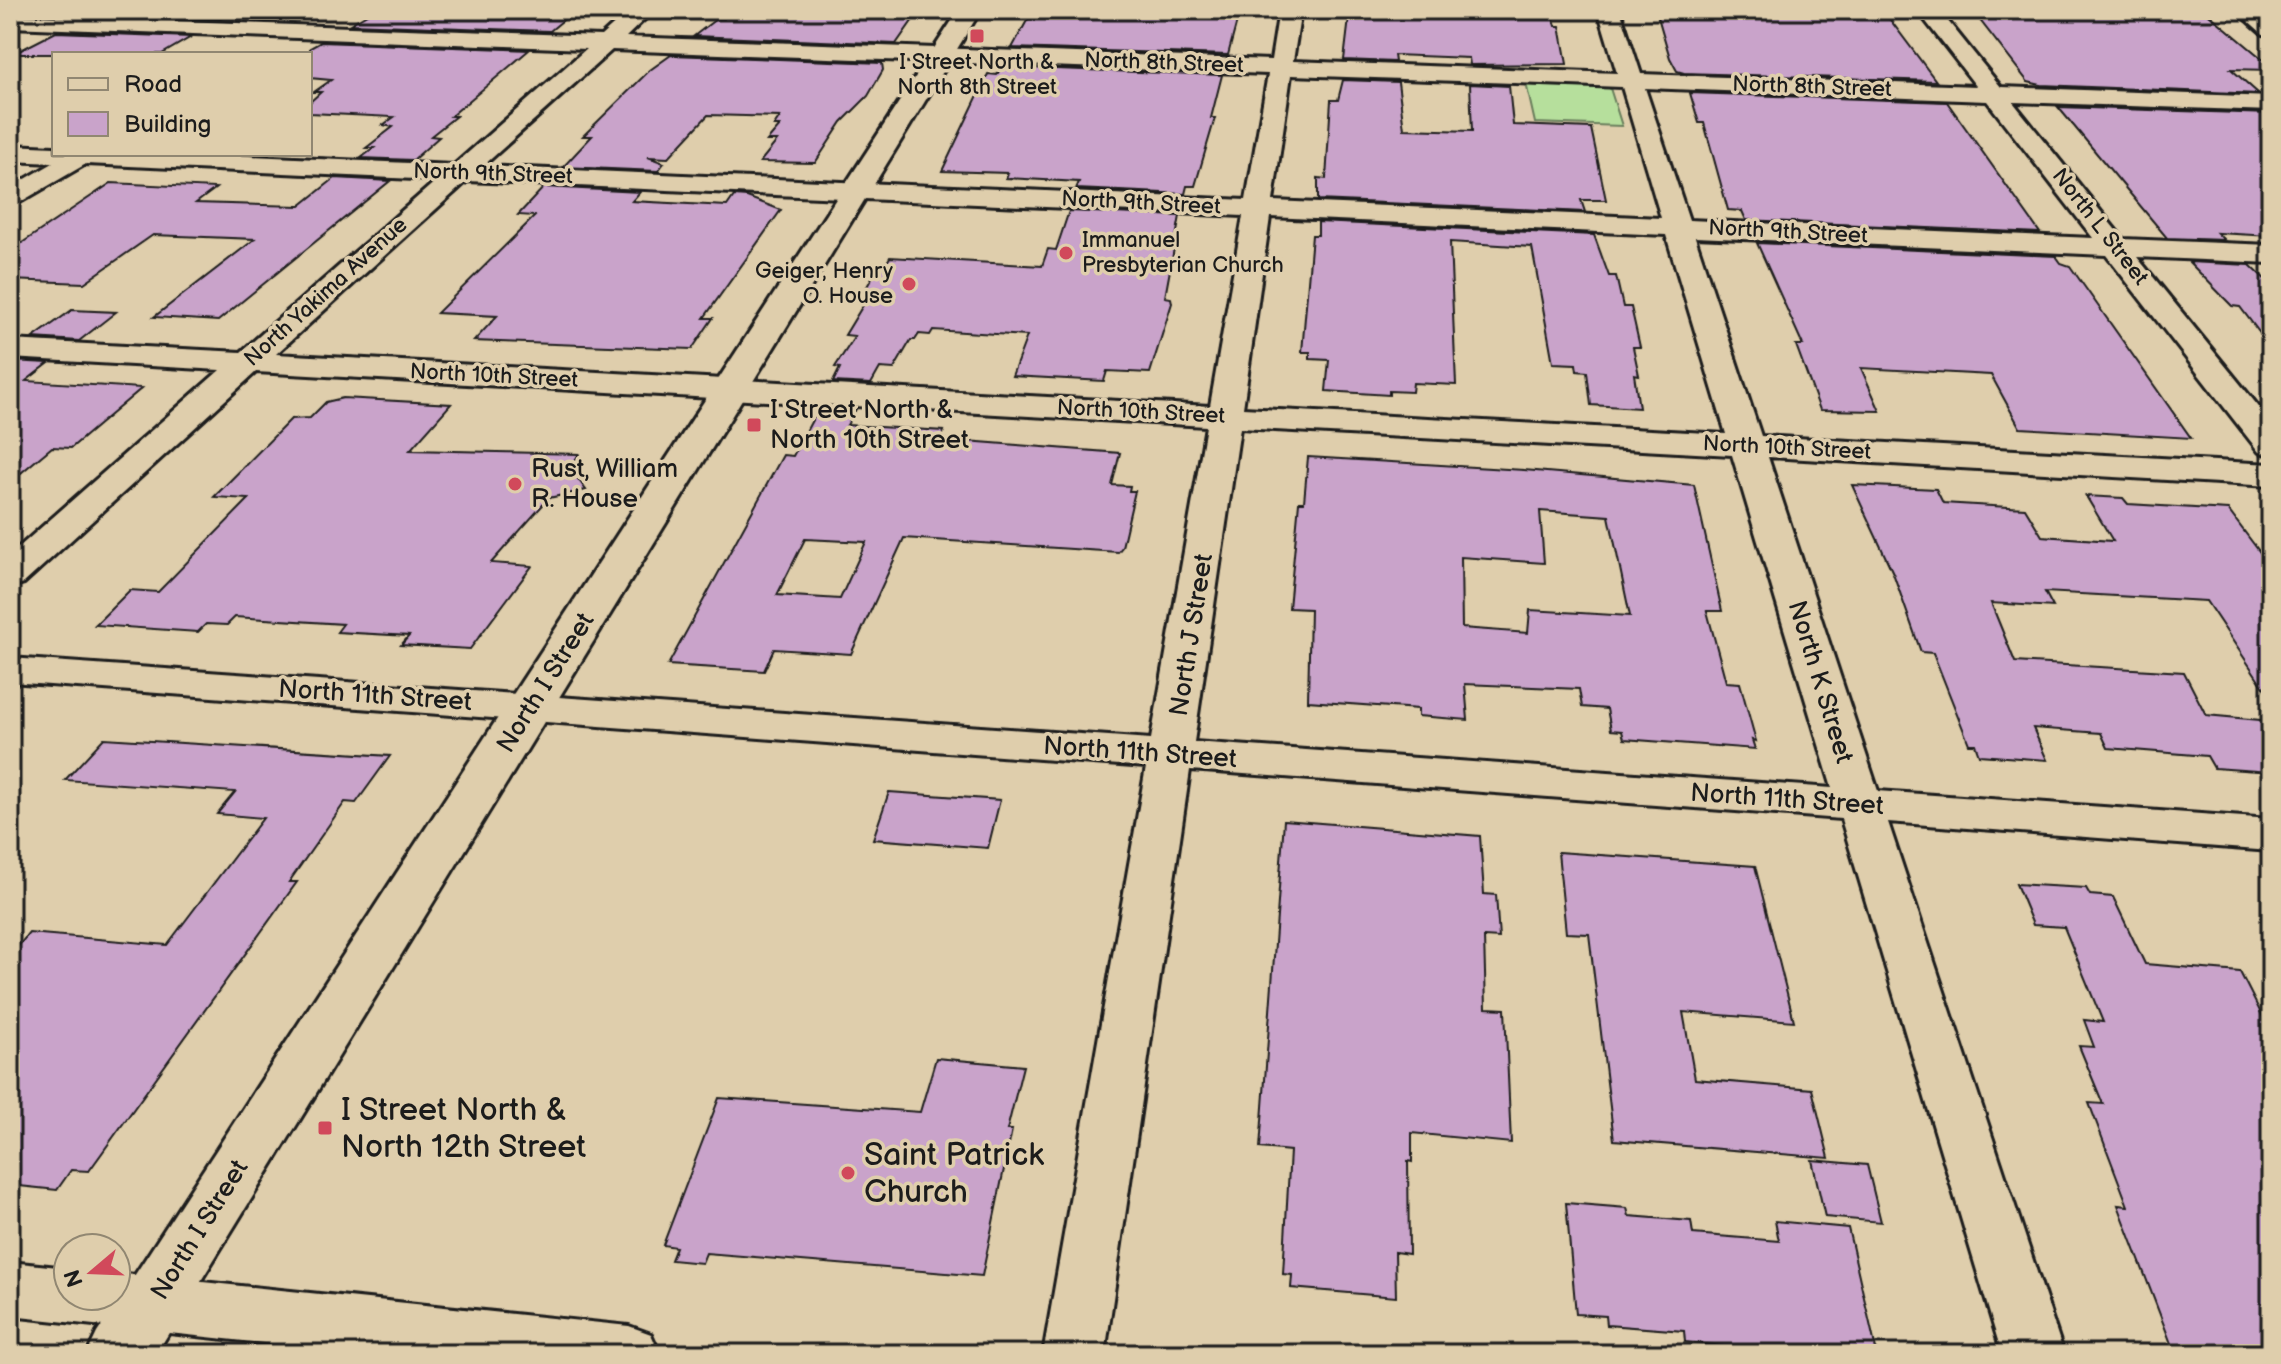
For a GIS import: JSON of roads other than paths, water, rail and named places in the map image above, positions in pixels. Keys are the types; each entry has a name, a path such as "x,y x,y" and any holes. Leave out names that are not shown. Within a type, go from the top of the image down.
{"main road":[{"path":"10,12 17,10"},
{"name":"North I Street","path":"120,1354 970,10"}],"street":[{"path":"248,52 315,10"},
{"name":"North Yakima Avenue","path":"10,575 643,10"},
{"name":"North J Street","path":"1074,1354 1173,756 1290,10"},
{"name":"North K Street","path":"1609,10 2033,1354"},
{"name":"North L Street","path":"1928,10 2271,445"},
{"path":"2247,10 2271,29"},
{"name":"North 8th Street","path":"10,21 2271,104"},
{"name":"North 9th Street","path":"10,153 52,154"},
{"path":"10,200 80,156"},
{"name":"North 9th Street","path":"103,156 2271,254"},
{"name":"North 10th Street","path":"10,349 2271,475"},
{"name":"North 11th Street","path":"10,670 2271,835"},
{"path":"10,1289 52,1293"},
{"path":"132,1302 629,1354"}],"place":[{"name":"I Street North & North 8th Street","path":"977,36"},
{"name":"Immanuel Presbyterian Church","path":"1066,253"},
{"name":"Geiger, Henry O. House","path":"909,284"},
{"name":"I Street North & North 10th Street","path":"754,425"},
{"name":"Rust, William R. House","path":"515,484"},
{"name":"I Street North & North 12th Street","path":"325,1128"},
{"name":"Saint Patrick Church","path":"848,1173"}]}
